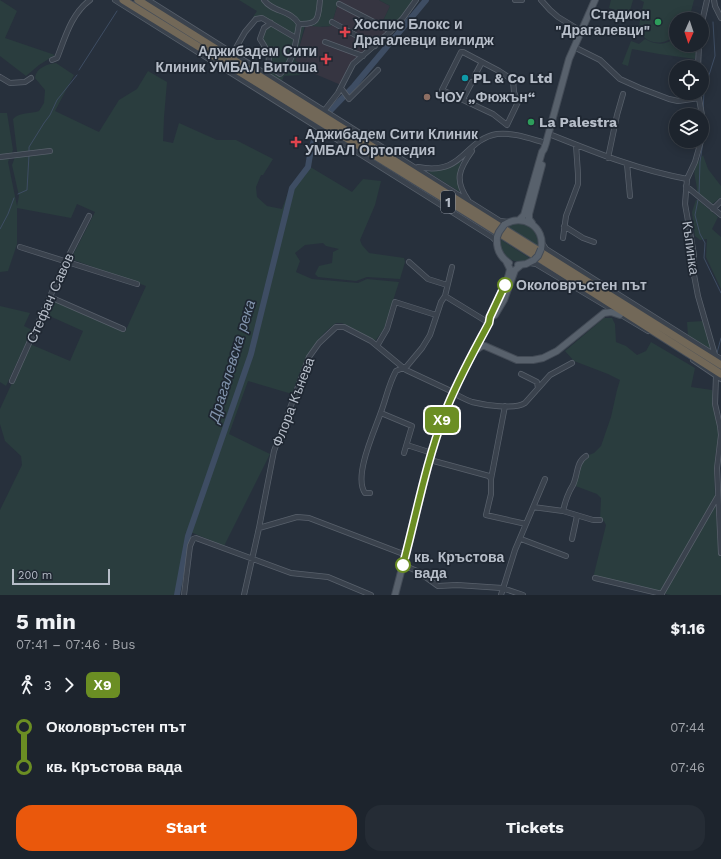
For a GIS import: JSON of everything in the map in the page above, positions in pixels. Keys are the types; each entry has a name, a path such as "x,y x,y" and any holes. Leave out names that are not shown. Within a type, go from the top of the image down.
{"highway":[{"name":"1","path":"123,0 474,217 660,336 697,354 716,358 721,365"},
{"name":"1","path":"138,0 383,153 697,354 718,375"},
{"path":"297,100 324,111"},
{"path":"331,130 348,145"},
{"path":"366,137 383,153"},
{"path":"357,151 377,158"},
{"path":"648,332 660,336"},
{"path":"685,337 697,354 703,367"}],"main road":[{"path":"519,220 524,215 535,174 549,134 569,59 595,0"},
{"path":"506,261 521,265 532,262 538,256 542,246 539,231 529,219 529,214 545,153 545,146"},
{"path":"489,323 490,317 500,298 509,273 509,266 499,253 497,240 499,232 510,222 525,220 532,223"},
{"path":"395,595 430,460 443,417 453,392 489,323 494,318 504,300 516,270 521,265"},
{"path":"474,352 480,347 485,346 513,358 538,360 557,351 604,313 611,312 620,315"}],"street":[{"path":"52,60 57,58 72,20 80,9 90,0"},
{"path":"114,0 348,145 497,240"},
{"path":"148,0 501,222 510,222"},
{"path":"264,0 267,5 293,17 299,24 307,25 315,22 319,16 320,0"},
{"path":"515,0 522,0"},
{"path":"541,0 558,17 581,31"},
{"path":"703,0 704,12"},
{"path":"704,12 707,0"},
{"path":"714,0 715,6 721,18"},
{"path":"324,111 341,88 351,68 403,18 416,1"},
{"path":"339,4 390,31"},
{"path":"233,53 245,32 256,19 262,18 296,38"},
{"path":"332,22 375,46"},
{"path":"265,73 268,66 269,55 268,50 260,39 264,28 271,23"},
{"path":"268,66 280,74 284,70 288,64 299,24"},
{"path":"325,42 363,56"},
{"path":"574,47 600,60 620,79 669,99"},
{"path":"507,125 518,105 512,79 461,52 442,90 493,114 507,125 509,134"},
{"path":"475,75 482,62"},
{"path":"341,88 349,99 378,70"},
{"path":"0,77 10,83 25,82 30,78"},
{"path":"463,99 472,82"},
{"path":"608,158 623,94"},
{"path":"414,167 433,169 446,167 458,161 487,137 498,134 509,134 545,146"},
{"path":"549,134 608,158 664,175 687,179"},
{"path":"469,202 461,187 460,176 462,166 476,145"},
{"path":"563,238 566,216 578,184 576,145"},
{"name":"Къпинка","path":"699,148 695,162 687,179 685,204 694,255 694,275 701,307 716,358"},
{"path":"0,158 50,151"},
{"path":"627,164 630,196"},
{"path":"686,186 721,215"},
{"path":"713,209 721,201"},
{"name":"Стефан Савов","path":"12,381 66,261 89,216"},
{"path":"564,226 583,238 594,242"},
{"path":"542,246 716,358"},
{"path":"20,247 137,284"},
{"path":"409,262 428,279 447,285"},
{"path":"532,262 718,375 721,379"},
{"path":"370,493 364,492 362,481 363,466 394,374 398,369 407,366 425,343 445,296 452,267"},
{"path":"445,296 489,323"},
{"path":"50,297 123,329"},
{"path":"377,346 387,329 395,302 436,315"},
{"name":"Флора Кънева","path":"244,595 274,451 304,370 314,349 336,327 340,326 371,341 402,368 474,403 513,407 522,405 550,376 572,362"},
{"path":"521,374 537,382 538,388"},
{"path":"718,375 715,404 721,435 717,468 721,553"},
{"path":"504,406 491,479 492,491 486,515 526,524"},
{"path":"381,413 412,426 404,453"},
{"path":"407,445 432,453"},
{"path":"563,511 568,493 573,485 581,461 586,456"},
{"path":"430,460 484,474 491,479"},
{"path":"501,595 515,550 521,539 545,479"},
{"path":"595,578 662,594 718,496"},
{"path":"533,508 563,511 593,520 600,520"},
{"path":"572,539 577,516"},
{"path":"259,528 297,517 309,518 406,555"},
{"path":"184,595 190,546 193,538 291,573 328,577 371,595"},
{"path":"521,539 566,556"},
{"path":"403,565 417,571 438,586 457,585 502,588 523,595"}],"shaded area":[{"path":"0,0 17,11 5,38 55,55 39,65 26,76 0,56"},
{"path":"239,0 339,0 331,26 318,27 305,25 295,61 309,67 307,70 302,74 284,76 282,81 264,70 266,60 260,39 266,23 253,17 257,11"},
{"name":"Хоспис Блокс и Драгалевци вилидж","path":"339,0 379,0 390,6 383,21 392,26 347,68 341,85 308,71 309,67 295,61 306,25 318,25 322,27 331,26"},
{"path":"379,0 416,0 394,27 383,21 390,6"},
{"path":"611,0 633,0 629,14 609,8"},
{"name":"Стадион \"Драгалевци\"","path":"640,0 694,0 691,12 669,12 669,40 662,42 646,39 640,30 640,20 644,2"},
{"path":"645,39 661,44 668,42 669,52 696,52 695,59 632,49 628,66 622,64 631,41 639,44"},
{"path":"56,63 74,75 55,111 99,132 119,100 137,89 148,71 167,82 163,141 173,143 179,123 217,140 236,140 273,159 263,175 261,175 256,187 257,197 267,206 282,209 291,185 307,165 352,192 363,179 381,181 375,205 360,240 362,245 369,253 404,258 405,262 400,279 367,277 356,281 318,277 315,274 319,266 332,263 333,252 339,249 326,246 323,243 305,245 295,253 300,261 296,272 312,279 358,283 367,279 399,282 384,329 375,341 342,323 336,323 320,338 308,355 292,394 248,381 229,434 270,454 224,546 193,533 186,532 179,595 0,595 0,510 22,465 21,456 5,441 0,424 0,409 30,344 70,361 83,331 45,314 51,300 125,332 146,286 71,259 95,212 77,204 71,218 17,208 17,244 8,271 0,272 0,113 7,113 13,150 8,162 17,206 19,196 12,165 17,152 13,119 18,115 39,111 44,103 45,90 35,78 37,72 42,67"},
{"path":"703,155 708,169 721,186 721,197 711,205 697,191 694,173 696,166"},
{"path":"461,161 457,176 460,192 428,172 446,169"},
{"path":"696,200 698,200 718,217 712,229 721,237 721,289 706,257 707,239 700,240 695,236 692,212"},
{"path":"513,224 524,224 532,229 537,237 538,247 507,228"},
{"path":"500,239 531,259 520,262 509,259 502,251"},
{"path":"0,306 30,313 24,326 32,330 6,386 0,382"},
{"path":"604,318 612,318 615,324 616,342 626,346 637,355 646,351 651,342 695,368 691,387 712,390 719,429 719,438 715,457 714,482 721,558 721,595 670,595 594,577 606,525 604,521 600,520 601,498 597,494 573,485 578,469 586,456 594,453 601,446 611,417 620,380 574,361 565,351"},
{"path":"703,321 712,350 688,336 687,322"}],"waterway":[{"name":"Драгалевска река","path":"330,111 354,86 426,0"},
{"path":"79,70 117,11"},
{"path":"703,108 704,91 715,56 713,22"},
{"path":"29,152 29,147 50,115 57,100 77,75"},
{"name":"Драгалевска река","path":"177,595 188,536 251,354 292,188 308,167 315,136"},
{"path":"699,194 702,148"},
{"path":"18,194 27,190 29,155"},
{"path":"0,229 14,198"},
{"path":"698,200 695,215 700,234 705,243 704,258 721,293"},
{"path":"717,353 721,338"}],"bus line":[{"name":"Х9","path":"403,565 430,460 443,417 453,392 489,323 490,317 505,285"}],"place":[{"name":"Стадион \"Драгалевци\"","path":"658,22"},
{"name":"Хоспис Блокс и Драгалевци вилидж","path":"345,32"},
{"name":"Аджибадем Сити Клиник УМБАЛ Витоша","path":"326,59"},
{"name":"PL & Co Ltd","path":"465,78"},
{"name":"ЧОУ „Фюжън“","path":"427,97"},
{"name":"La Palestra","path":"531,122"},
{"name":"Аджибадем Сити Клиник УМБАЛ Ортопедия","path":"296,142"},
{"name":"Околовръстен път","path":"505,285"},
{"name":"кв. Кръстова вада","path":"403,565"}]}
